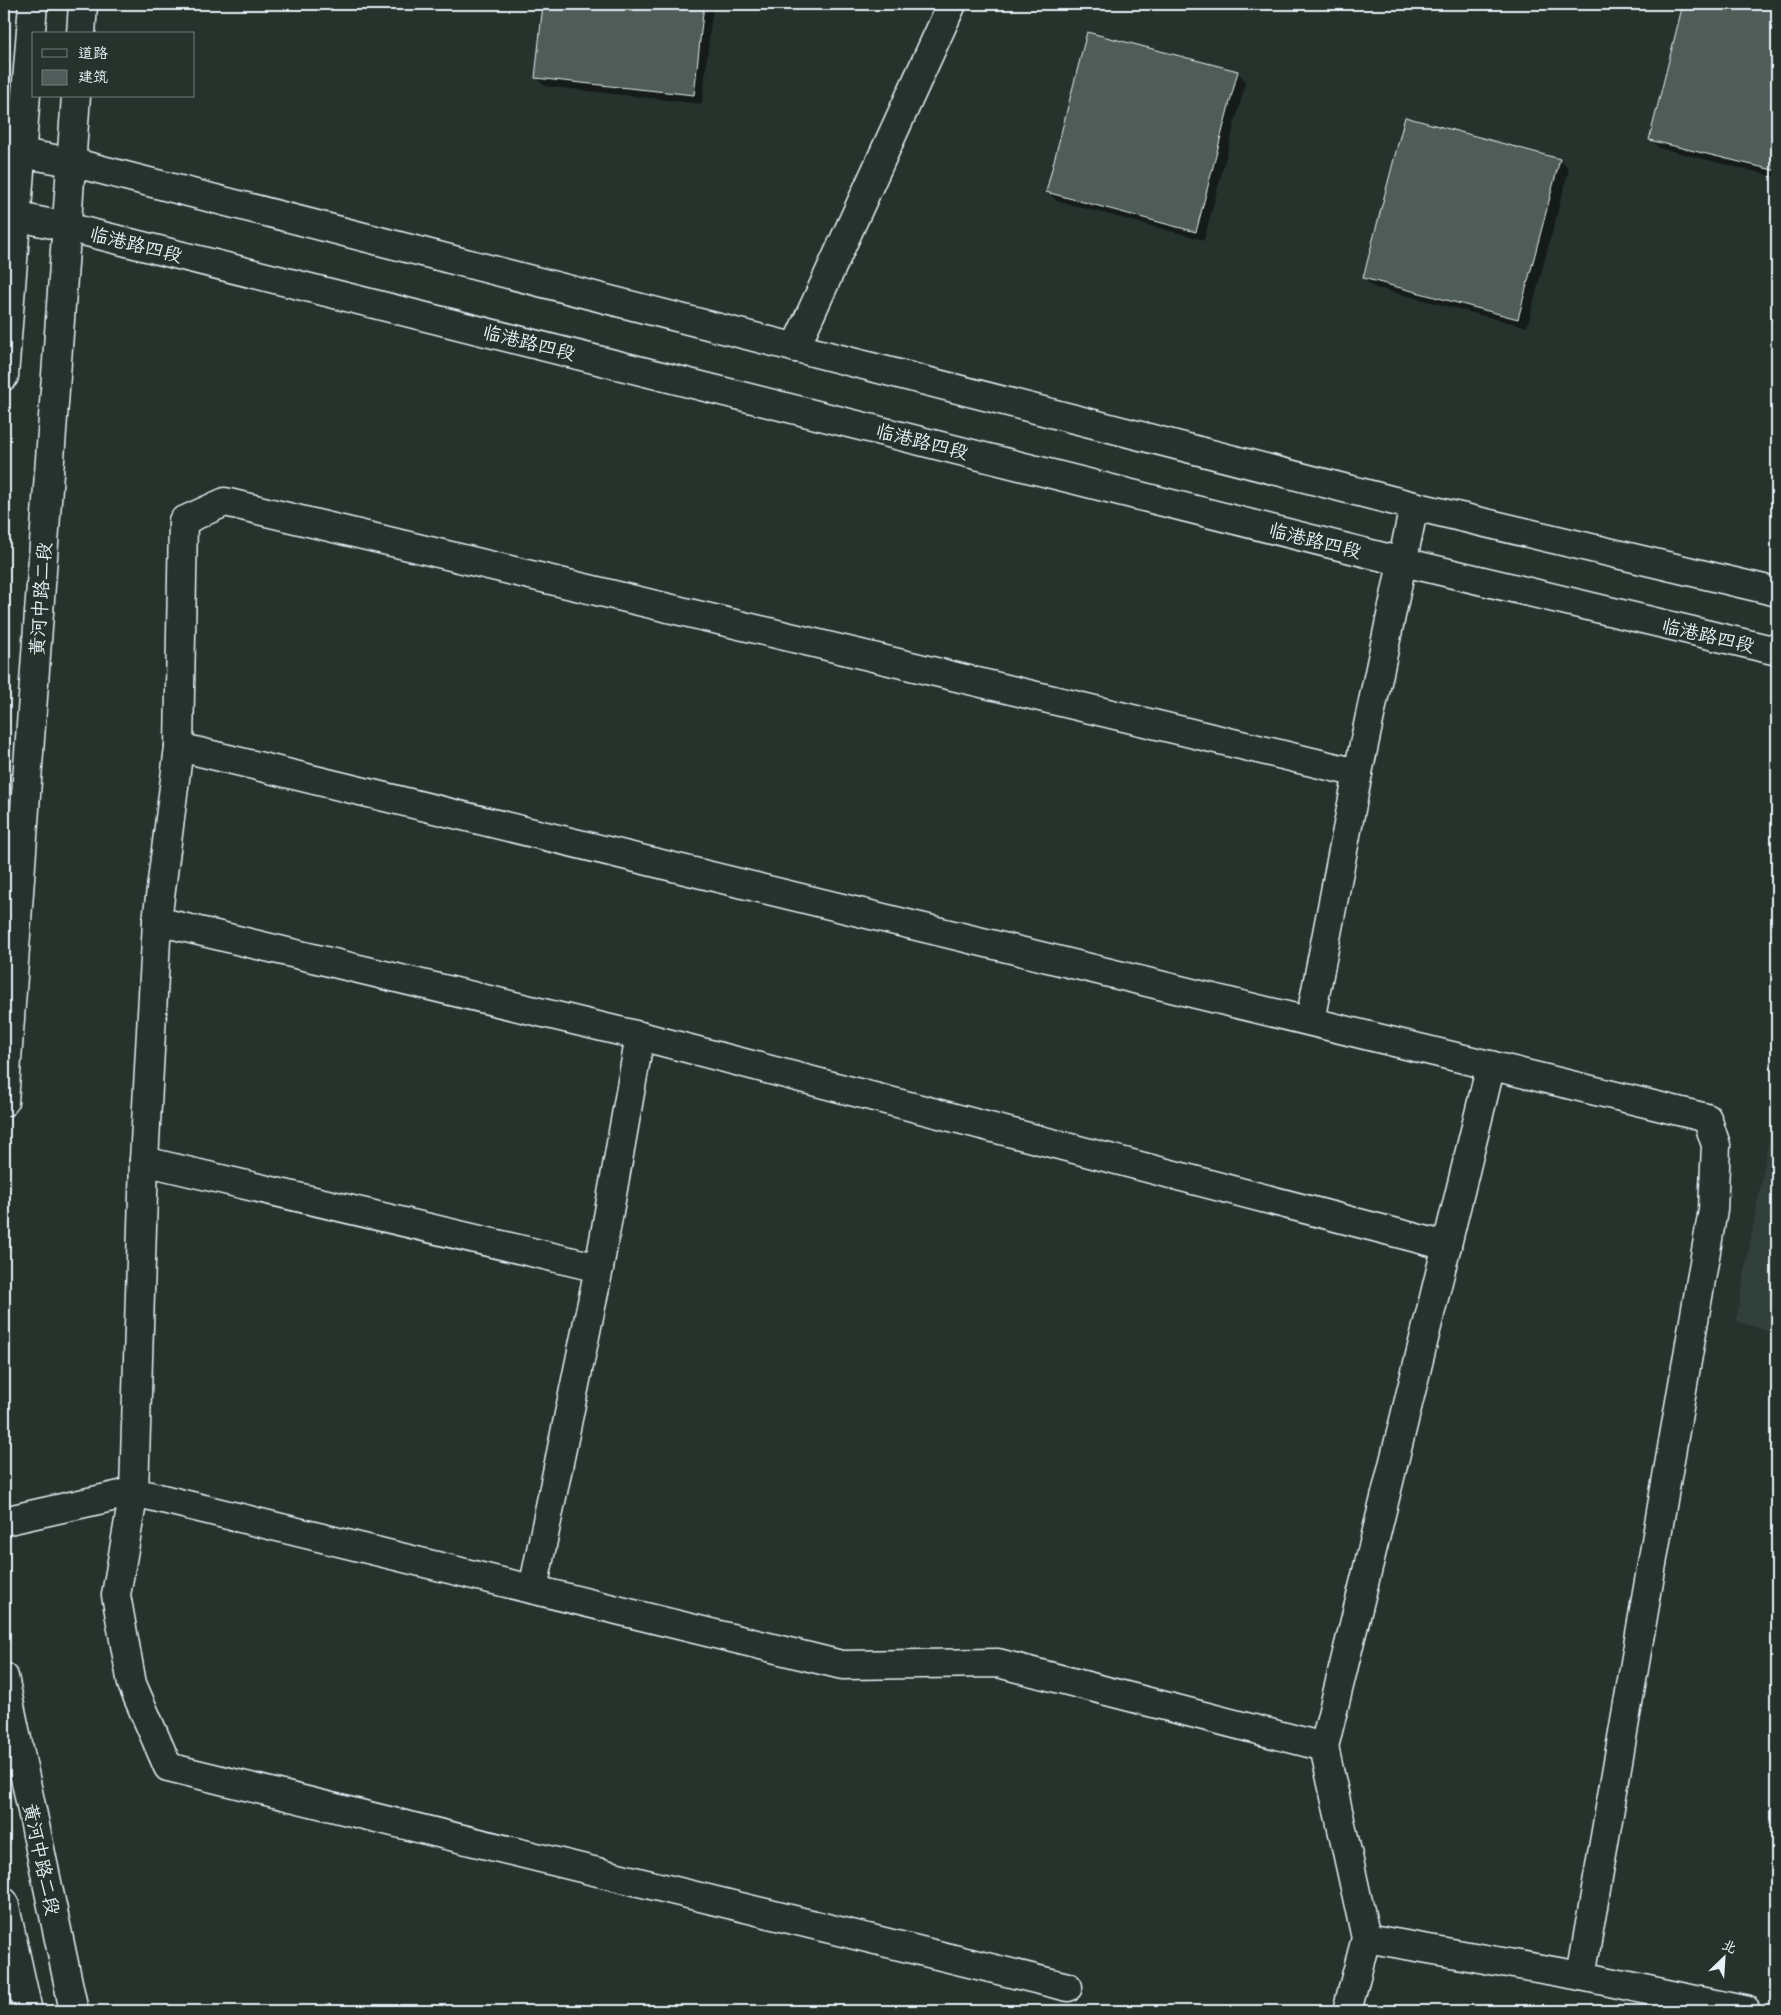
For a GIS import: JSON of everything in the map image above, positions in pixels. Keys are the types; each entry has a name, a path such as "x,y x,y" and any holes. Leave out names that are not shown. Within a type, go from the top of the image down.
{"street":[{"path":"4,376 12,152 33,4"},
{"path":"81,32 83,4"},
{"path":"795,348 952,4"},
{"name":"黄河中路二段","path":"4,1102 76,98"},
{"path":"12,152 71,162 1414,506 1777,592"},
{"name":"临港路四段","path":"10,215 67,227 1403,562 1777,651"},
{"path":"1068,1987 168,1767 132,1684 116,1594 134,1492 144,1161 157,921 179,748 182,521 225,502 1358,773"},
{"path":"1310,1021 1358,773 1414,506"},
{"path":"179,748 1707,1118 1716,1145 1713,1210 1581,1976"},
{"path":"157,921 640,1036 1447,1246"},
{"path":"533,1589 599,1268 640,1036"},
{"path":"1348,2011 1366,1938 1324,1747 1491,1065"},
{"path":"144,1161 599,1268"},
{"path":"4,1521 134,1492 842,1665 998,1663 1324,1747"},
{"name":"黄河中路二段","path":"4,1677 74,2011"},
{"path":"4,1902 28,2011"},
{"path":"1366,1938 1581,1976 1748,2011"}],"shaded area":[{"path":"1777,1095 1777,1334 1736,1321"}],"building":[{"path":"543,4 704,4 694,95 535,78"},
{"path":"1683,4 1777,4 1777,171 1649,140"},
{"path":"1087,32 1238,71 1196,232 1046,192"},
{"path":"1405,117 1560,159 1518,319 1363,278"}]}
